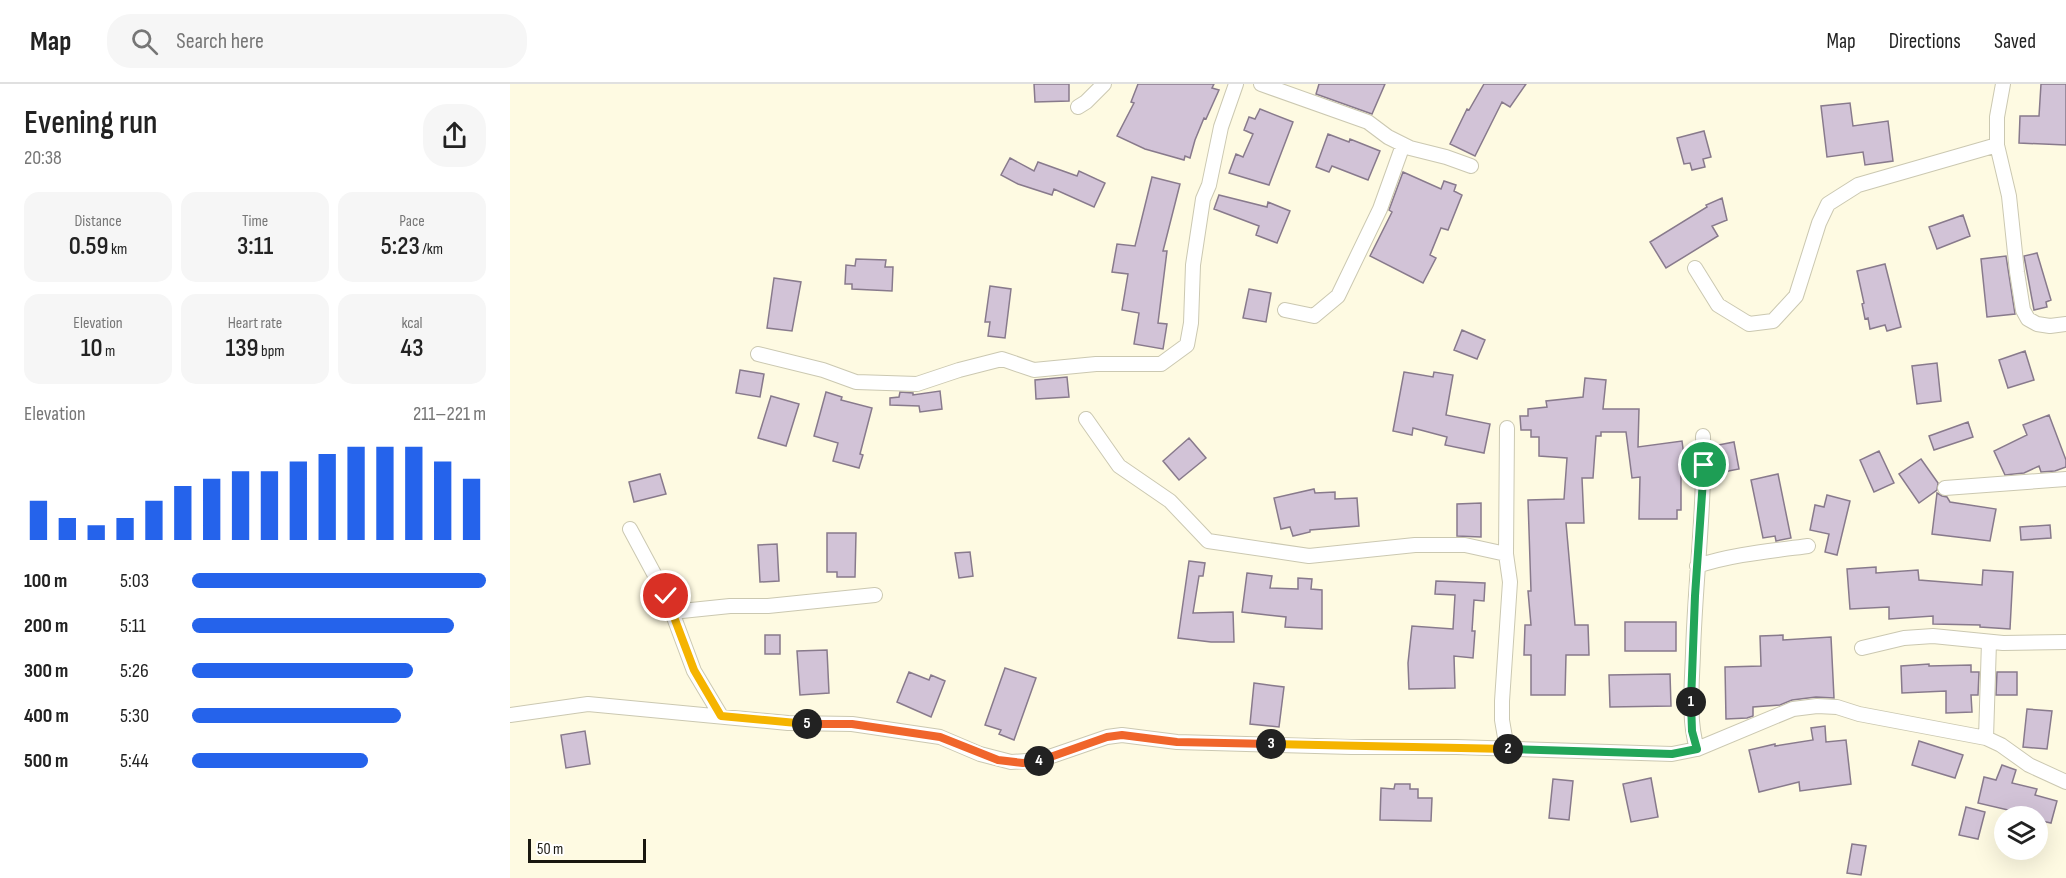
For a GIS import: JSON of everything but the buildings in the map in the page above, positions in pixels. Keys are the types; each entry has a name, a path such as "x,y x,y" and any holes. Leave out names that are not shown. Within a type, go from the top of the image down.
{"street":[{"path":"1077,107 1086,102 1104,84"},
{"path":"758,354 824,370 856,382 917,384 1002,359 1034,370 1096,364 1161,364 1187,345 1191,323 1193,265 1203,199 1209,185 1221,127 1236,84"},
{"path":"1261,84 1368,122 1388,137 1410,148 1472,166"},
{"path":"2003,84 1997,117 1998,145 2009,196 2023,310 2028,319 2037,324 2050,326 2066,324"},
{"path":"1285,310 1314,316 1338,296 1380,209 1403,145"},
{"path":"1695,268 1718,304 1749,324 1773,321 1796,296 1819,223 1828,204 1858,185 1998,145"},
{"path":"1086,419 1119,466 1170,501 1208,541 1309,556 1415,545 1464,545 1506,554"},
{"path":"1507,428 1506,554 1510,582 1502,701 1502,720 1507,749"},
{"path":"1697,749 1692,731 1691,696 1704,465 1703,436"},
{"path":"1945,488 2066,479"},
{"path":"630,529 666,596 694,670 721,716"},
{"path":"1697,566 1718,559 1808,546"},
{"path":"672,612 730,606 768,606 875,595"},
{"path":"1862,648 1904,638 1933,636 1989,642 2066,642"},
{"path":"1986,738 1989,642"},
{"path":"510,715 588,704 788,723 852,724 940,737 980,754 1011,762 1040,760 1107,737 1122,735 1177,742 1672,754 1697,749 1793,709 1817,706 1838,707 1859,714 1986,738 2001,745 2029,765 2066,782"}],"route":[{"path":"666,596 694,670 721,716 788,723 852,724 940,737 998,760 1023,763 1040,760 1107,737 1122,735 1177,742 1672,754 1697,749 1692,731 1691,696 1704,465"}]}
